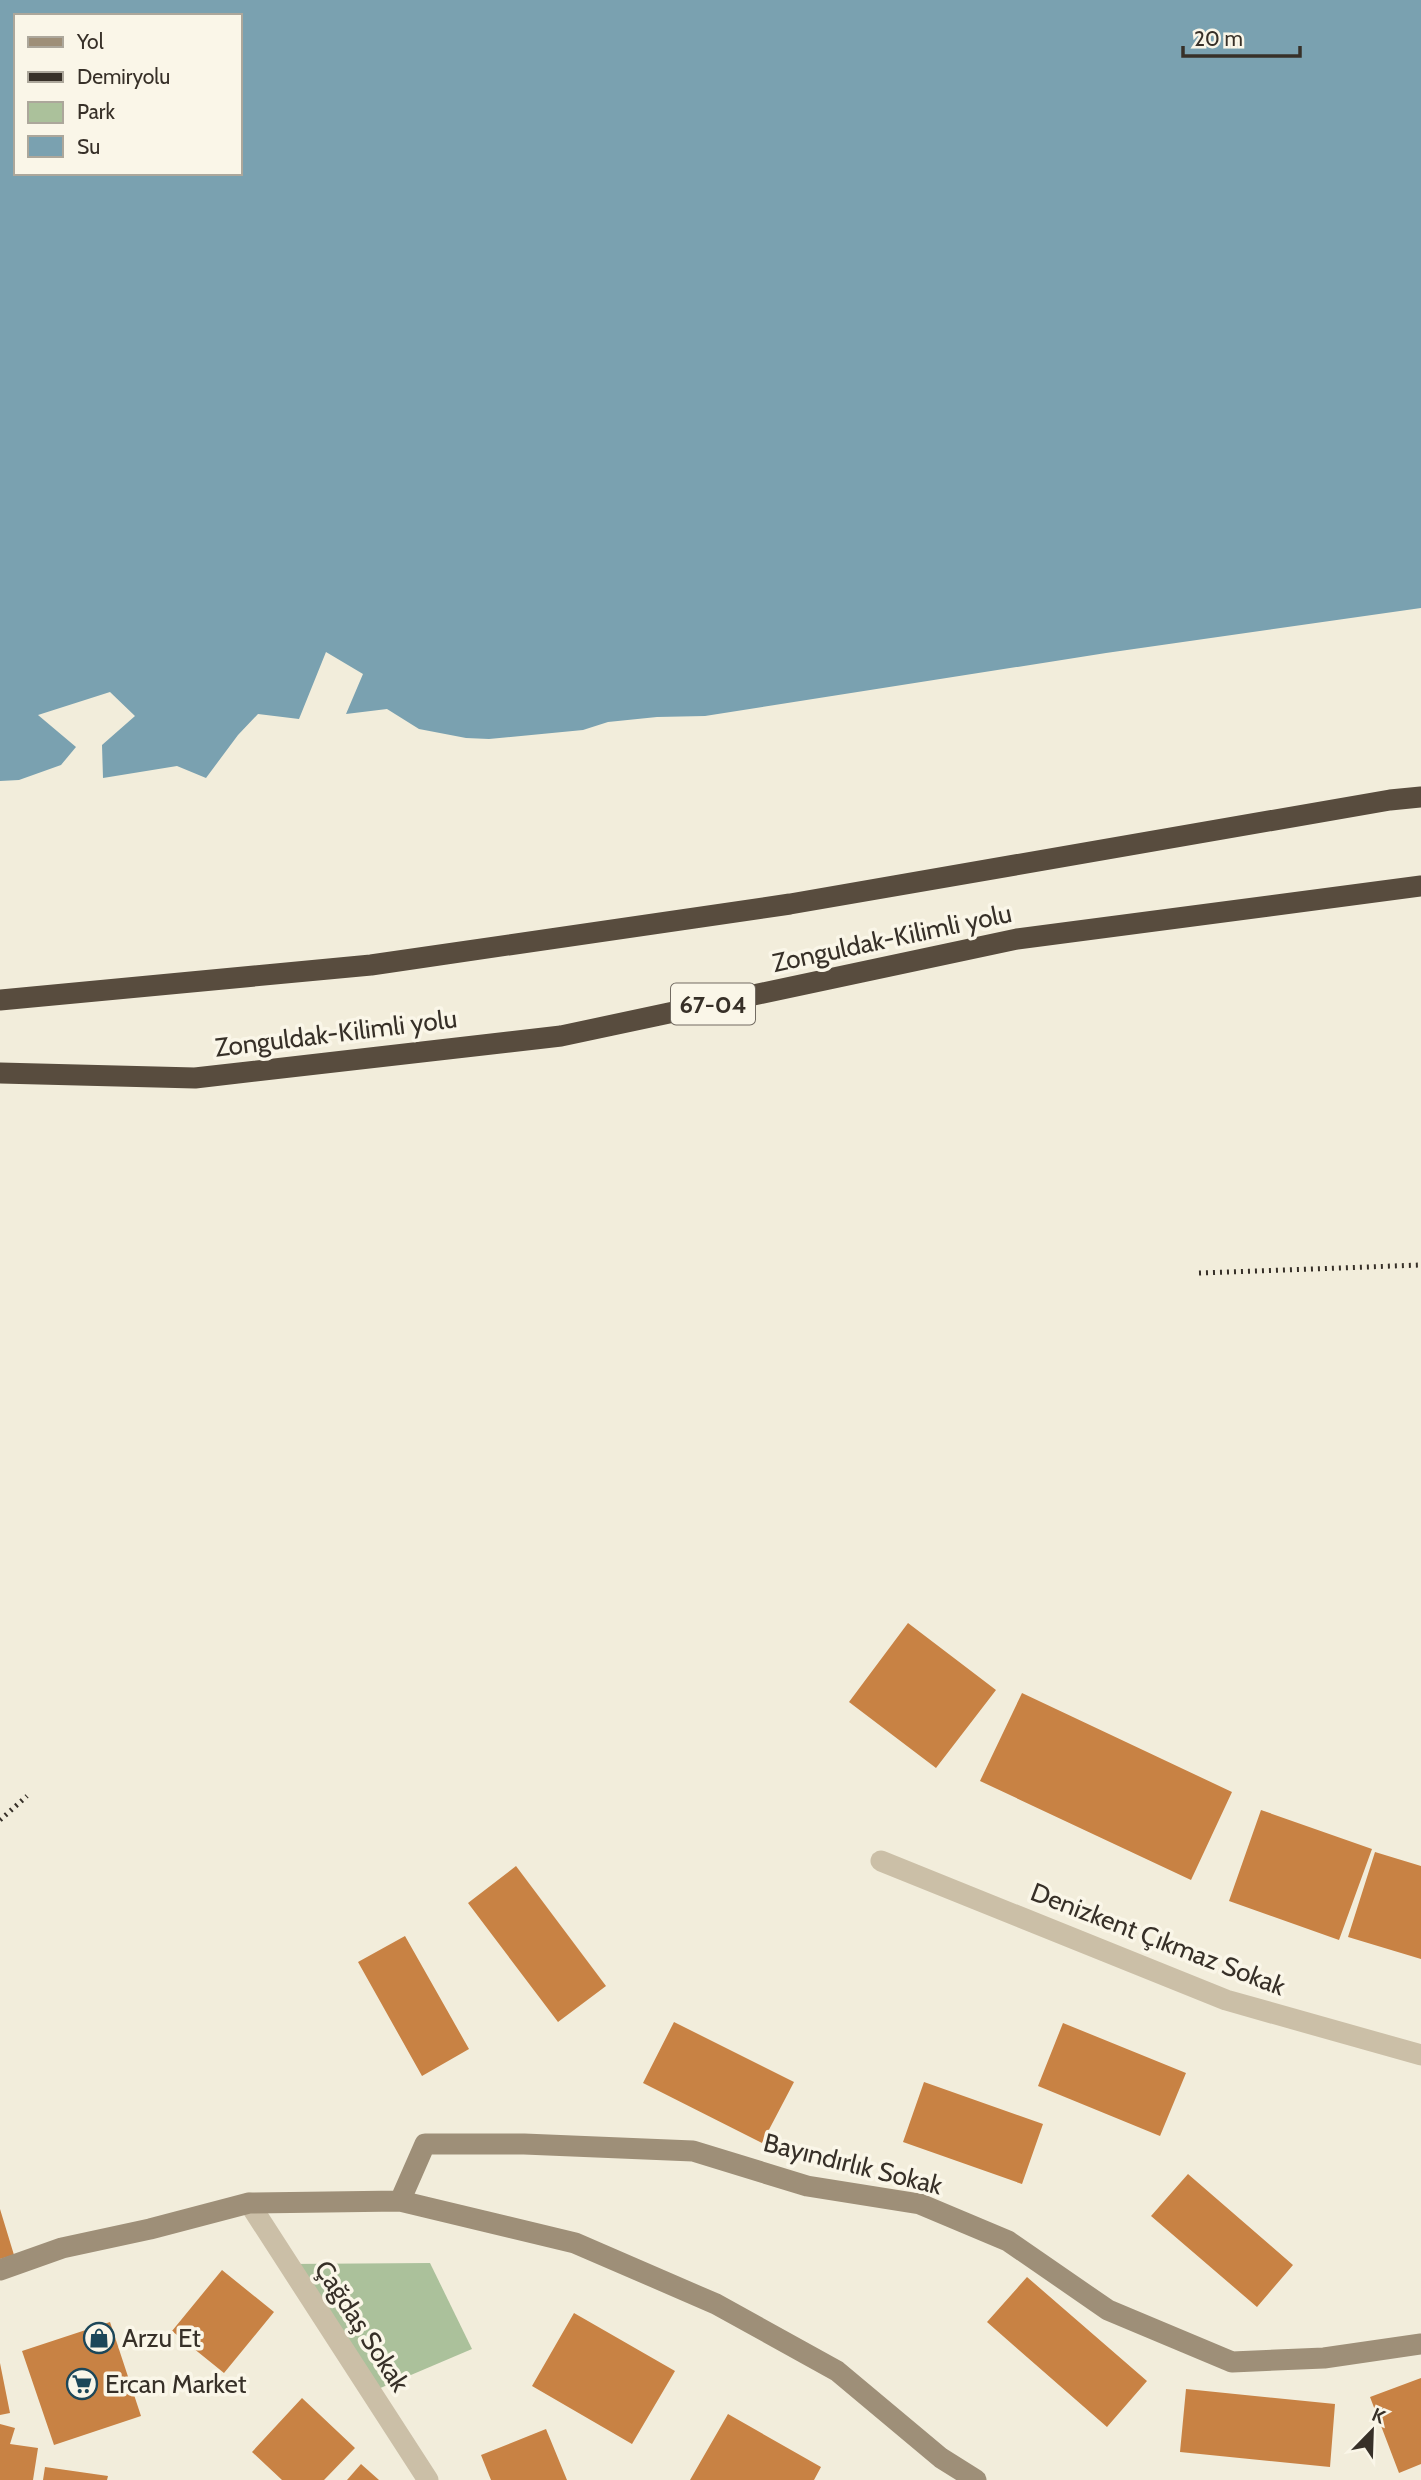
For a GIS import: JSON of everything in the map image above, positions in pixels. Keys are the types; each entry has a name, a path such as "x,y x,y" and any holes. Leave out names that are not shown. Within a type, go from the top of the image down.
{"highway":[{"name":"Zonguldak-Kilimli yolu","path":"0,1000 371,965 790,904 1377,802 1421,797"},
{"name":"Zonguldak-Kilimli yolu","path":"0,1073 195,1078 561,1036 1017,939 1421,886"}],"street":[{"name":"Denizkent Çıkmaz Sokak","path":"881,1861 1226,2000 1421,2055"},
{"name":"Bayındırlık Sokak","path":"400,2201 425,2144 524,2144 693,2151 807,2186 920,2204 1008,2241 1108,2310 1231,2362 1324,2358 1421,2344"},
{"path":"0,2270 62,2248 150,2229 249,2203 400,2201 575,2244 716,2304 837,2371 941,2458 976,2480"},
{"name":"Çağdaş Sokak","path":"249,2203 428,2480"},
{"path":"941,2458 951,2480"}],"green space":[{"path":"430,2263 472,2349 371,2392 288,2264"}],"water":[{"path":"0,0 1421,0 1421,608 1106,653 705,716 608,722 583,730 489,739 466,738 419,729 387,709 346,714 363,674 326,652 299,719 258,714 238,735 206,778 177,766 103,778 102,745 135,716 110,692 38,715 76,747 61,765 19,780 0,781"}],"building":[{"path":"908,1623 996,1690 936,1768 849,1702"},
{"path":"1022,1693 1232,1792 1191,1880 980,1781"},
{"path":"1261,1810 1372,1849 1339,1940 1229,1901"},
{"path":"1375,1852 1421,1866 1421,1959 1348,1937"},
{"path":"516,1866 606,1986 558,2022 468,1903"},
{"path":"405,1936 469,2049 422,2076 358,1962"},
{"path":"674,2022 794,2082 762,2143 643,2083"},
{"path":"1063,2023 1186,2073 1160,2136 1038,2086"},
{"path":"924,2082 1043,2124 1022,2184 903,2142"},
{"path":"1188,2174 1293,2265 1257,2307 1151,2216"},
{"path":"0,2209 14,2255 0,2259"},
{"path":"222,2270 274,2312 224,2373 172,2331"},
{"path":"1027,2277 1147,2381 1107,2427 987,2322"},
{"path":"574,2313 675,2371 632,2444 532,2386"},
{"name":"Ercan Market","path":"110,2322 141,2416 54,2445 22,2351"},
{"path":"0,2363 10,2413 0,2415"},
{"path":"1421,2378 1421,2464 1399,2473 1370,2397"},
{"path":"1186,2389 1335,2404 1330,2467 1180,2452"},
{"path":"302,2398 355,2448 324,2480 282,2480 252,2452"},
{"path":"728,2414 821,2467 814,2480 690,2480"},
{"path":"0,2424 15,2428 10,2444 38,2448 33,2480 0,2480"},
{"path":"546,2429 567,2480 491,2480 481,2455"},
{"path":"361,2464 379,2480 347,2480"},
{"path":"45,2467 108,2476 107,2480 43,2480"}],"railway":[{"path":"1199,1273 1421,1265"},
{"path":"0,1820 27,1796"}],"place":[{"name":"Arzu Et","path":"99,2338"},
{"name":"Ercan Market","path":"82,2384"}]}
